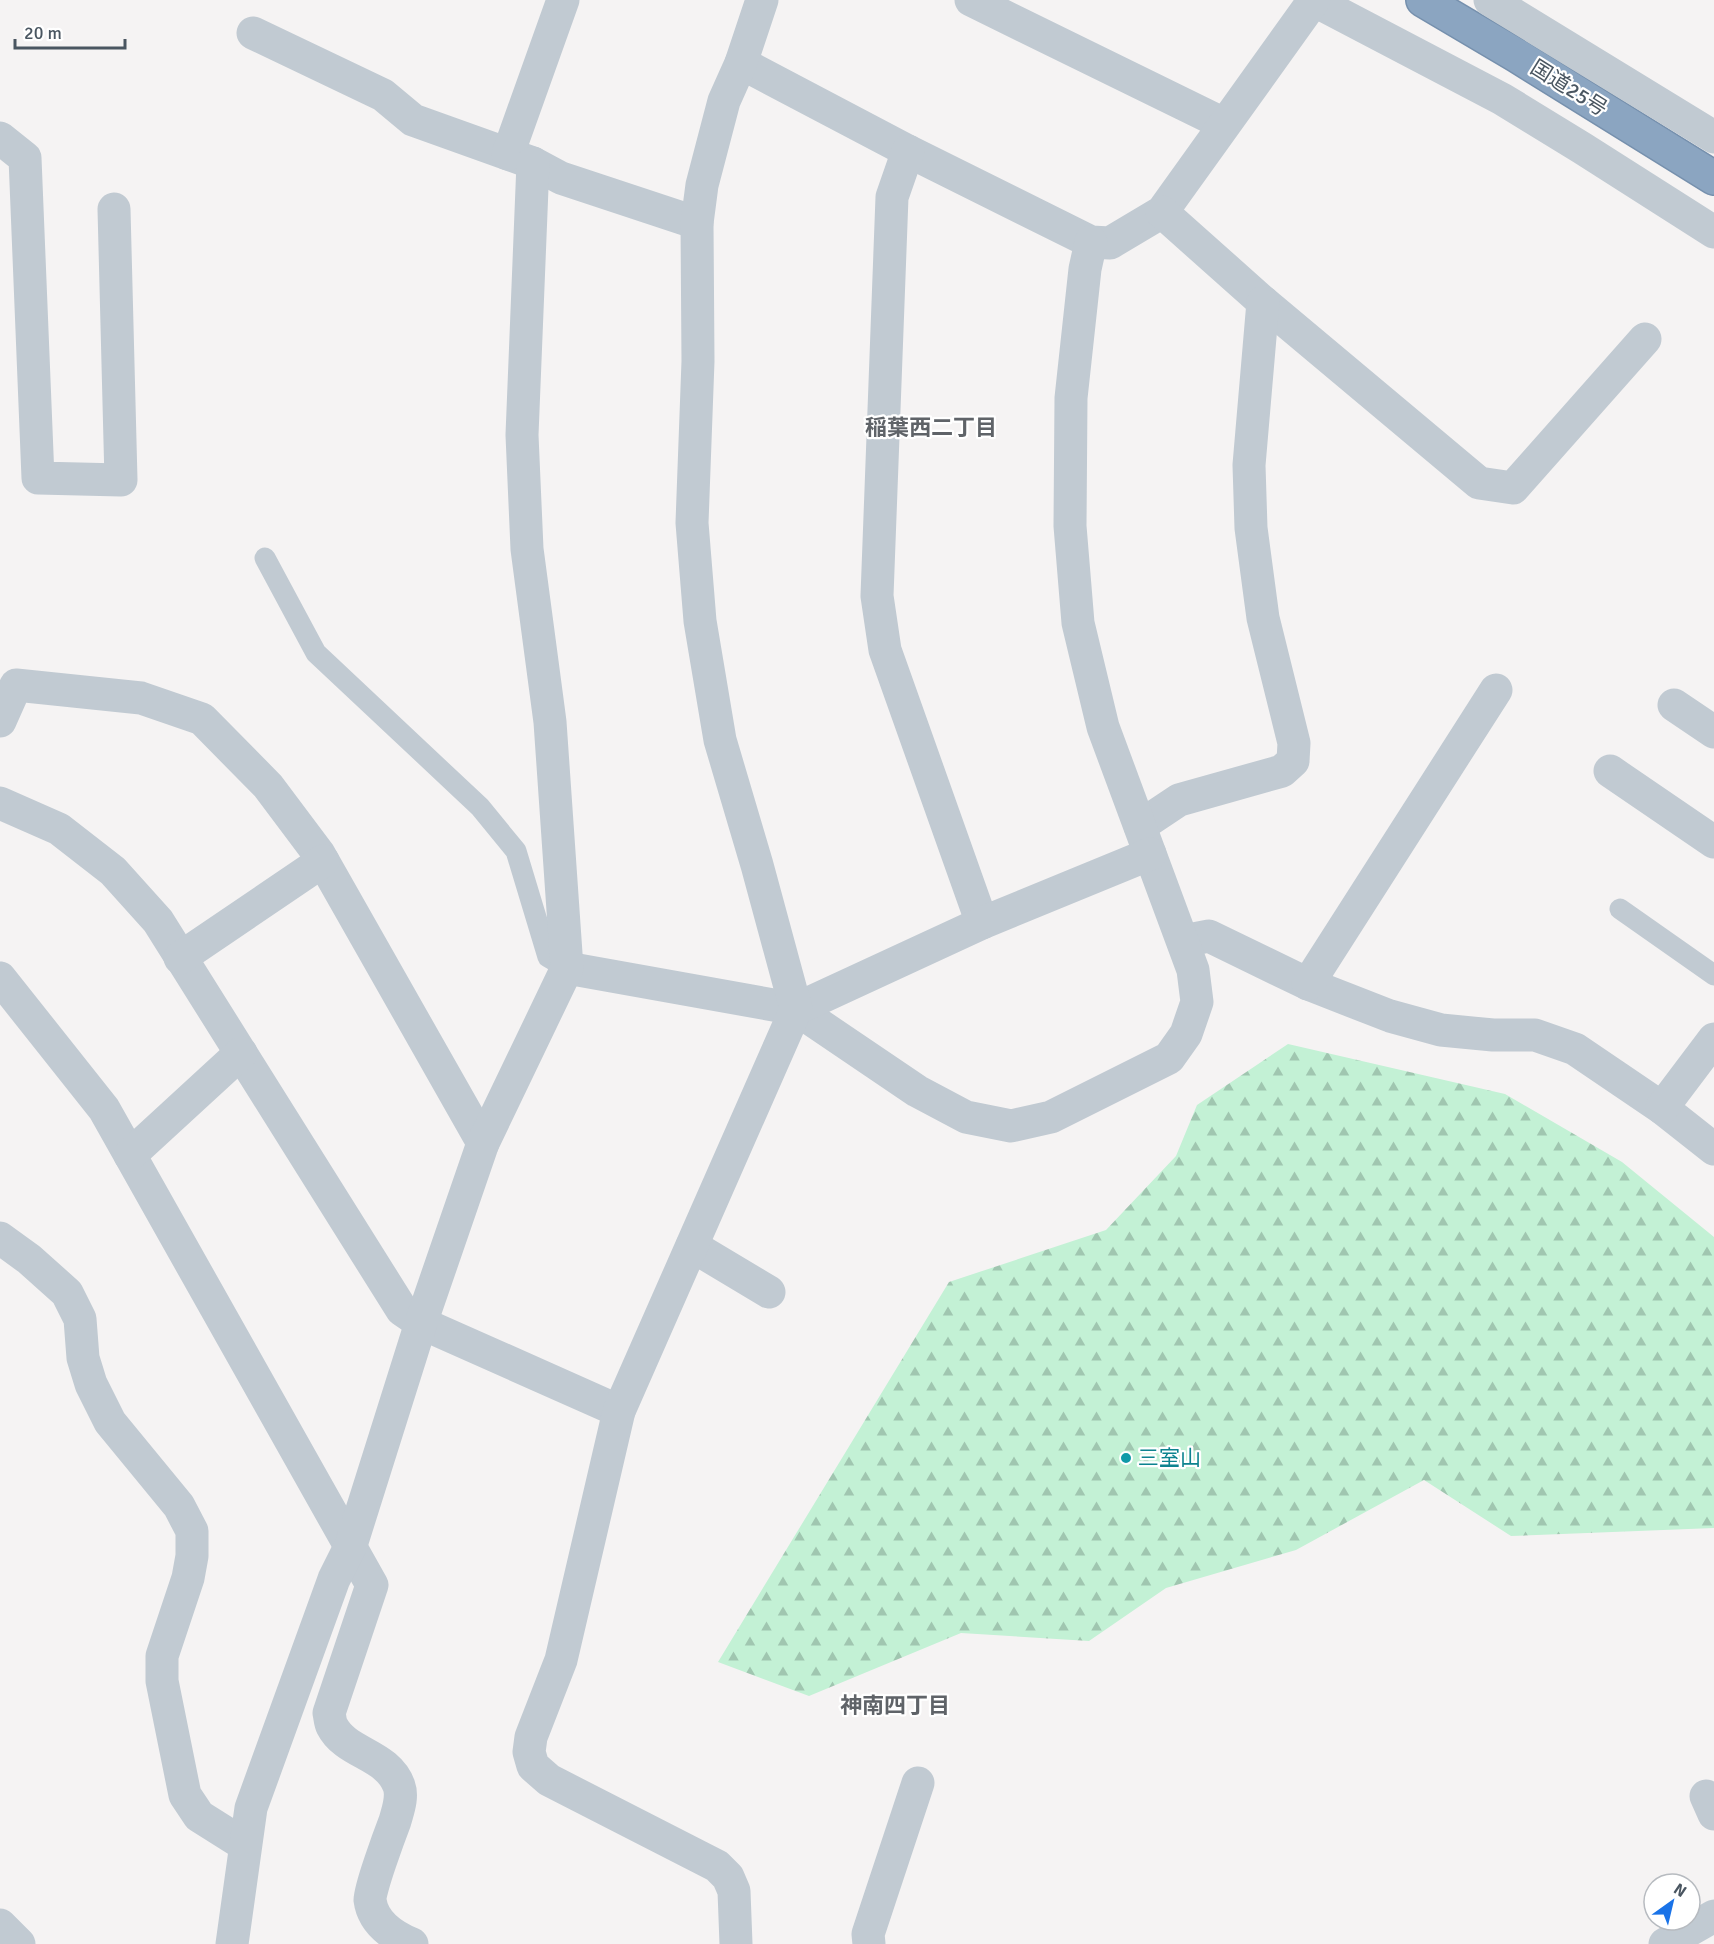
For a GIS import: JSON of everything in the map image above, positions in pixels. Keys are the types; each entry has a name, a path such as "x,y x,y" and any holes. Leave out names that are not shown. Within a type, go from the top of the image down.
{"highway":[{"name":"国道25号","path":"1423,0 1479,32 1714,178"}],"street":[{"path":"232,1944 251,1808 334,1579 351,1545 421,1323 483,1143 567,968 550,722 527,549 522,435 520,159 563,0"},
{"path":"736,1944 734,1890 728,1877 717,1866 549,1780 533,1766 529,1752 531,1737 561,1660 619,1411 796,1009 720,740 700,621 692,523 699,361 697,223 702,185 724,101 741,63 762,0"},
{"path":"971,0 1224,124"},
{"path":"741,63 908,151 1091,242 1110,243 1162,212 1314,0 1502,99 1714,232"},
{"path":"1490,0 1714,137"},
{"path":"253,33 384,95 413,120 520,159 561,178 697,223"},
{"path":"0,138 25,158 38,477 121,480 114,209"},
{"path":"908,151 892,197 877,596 885,650 982,923"},
{"path":"1162,212 1263,302 1479,483 1513,488 1645,339"},
{"path":"567,968 796,1009 927,1096 966,1117 1011,1126 1051,1117 1169,1058 1186,1034 1197,1002 1193,970 1103,727 1078,623 1070,526 1071,398 1085,269 1091,242"},
{"path":"796,1009 982,923 1145,840 1179,800 1282,771 1293,761 1294,743 1263,618 1251,528 1249,465 1263,302"},
{"path":"0,721 16,685 141,698 202,719 268,786 323,861 483,1143"},
{"path":"1308,984 1496,690"},
{"path":"1674,705 1714,732"},
{"path":"1610,771 1714,842"},
{"path":"0,803 59,829 113,871 158,921 402,1310 421,1323 619,1411"},
{"path":"180,958 323,861"},
{"path":"1183,941 1209,936 1308,984 1389,1016 1441,1030 1493,1035 1535,1035 1575,1049 1662,1108 1714,1149"},
{"path":"0,978 104,1109 372,1585 329,1713 332,1727 346,1742 378,1760 392,1772 400,1787 400,1804 370,1899 377,1920 394,1936 412,1944"},
{"path":"1662,1108 1714,1039"},
{"path":"130,1155 241,1053"},
{"path":"0,1238 29,1259 67,1293 80,1319 83,1358 91,1384 110,1422 179,1506 192,1531 192,1556 188,1578 162,1656 162,1682 185,1795 199,1816 246,1845"},
{"path":"692,1246 769,1292"},
{"path":"868,1944 868,1934 918,1783"},
{"path":"1665,1944 1714,1916"},
{"path":"0,1925 20,1944"}],"lane":[{"path":"265,558 316,653 480,807 516,851 548,957 567,968"},
{"path":"1620,909 1714,975"}],"green space":[{"path":"1288,1044 1505,1094 1622,1162 1714,1237 1714,1528 1511,1536 1424,1480 1296,1550 1166,1588 1089,1641 961,1633 809,1696 718,1662 949,1282 1106,1230 1176,1156 1197,1105"}],"place":[{"name":"三室山","path":"1126,1458"}],"district":[{"name":"稲葉西二丁目","path":"931,427"},
{"name":"神南四丁目","path":"895,1705"}]}
